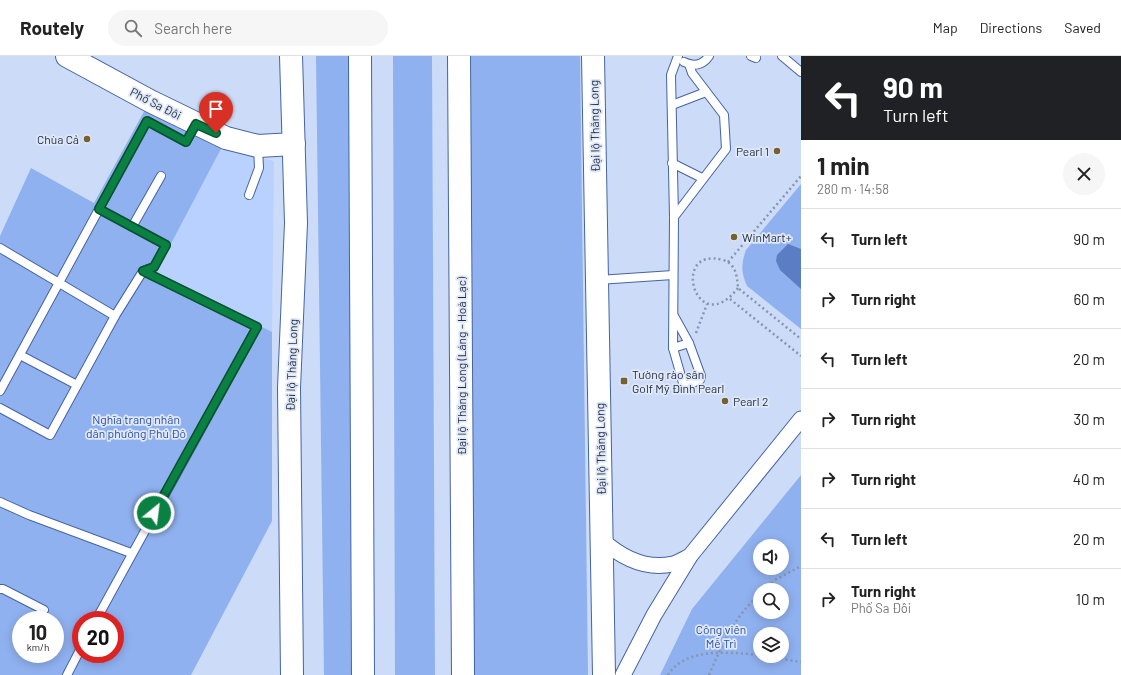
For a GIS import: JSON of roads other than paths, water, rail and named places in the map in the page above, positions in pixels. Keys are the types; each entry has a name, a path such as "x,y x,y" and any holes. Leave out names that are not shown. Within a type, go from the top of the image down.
{"main road":[{"name":"Phố Sa Đôi","path":"67,56 196,124 226,138 258,146 294,144"},
{"name":"Đại lộ Thăng Long","path":"291,56 296,223 289,388 292,675"},
{"path":"360,56 364,675"},
{"name":"Đại lộ Thăng Long (Láng - Hoà Lạc)","path":"459,56 463,675"},
{"name":"Đại lộ Thăng Long","path":"593,56 604,675"}],"street":[{"path":"624,675 654,615 690,556 801,419"},
{"path":"602,540 615,551 632,561 653,565 673,564 690,556"}],"lane":[{"path":"673,316 690,344 701,376 700,380 687,385 683,383 673,348 673,316 673,275 674,217 671,75 678,56 688,64 692,74 724,116 726,149 702,178 674,217"},
{"path":"688,64 702,63 709,56"},
{"path":"782,56 801,72"},
{"path":"672,105 706,92"},
{"path":"0,391 147,121 186,142 196,124"},
{"path":"249,195 259,168 258,146"},
{"path":"672,163 702,178"},
{"path":"132,227 161,176"},
{"path":"0,408 50,434 115,316 143,271 154,267 166,245 99,209"},
{"path":"0,248 115,316"},
{"path":"101,611 131,553 257,327 143,271"},
{"path":"597,280 673,275"},
{"path":"673,348 690,344"},
{"path":"20,355 77,385"},
{"path":"0,502 30,515 131,553"},
{"path":"0,589 3,589 44,610"},
{"path":"67,675 73,663"}],"place":[{"name":"Chùa Cả","path":"87,139"},
{"name":"Pearl 1","path":"777,151"},
{"name":"WinMart+","path":"734,237"},
{"name":"Tường rào sân Golf Mỹ Đình Pearl","path":"624,381"},
{"name":"Pearl 2","path":"725,401"}],"park label":[{"name":"Nghĩa trang nhân dân phường Phú Đô","path":"136,426"},
{"name":"Công viên Mễ Trì","path":"721,636"}]}
